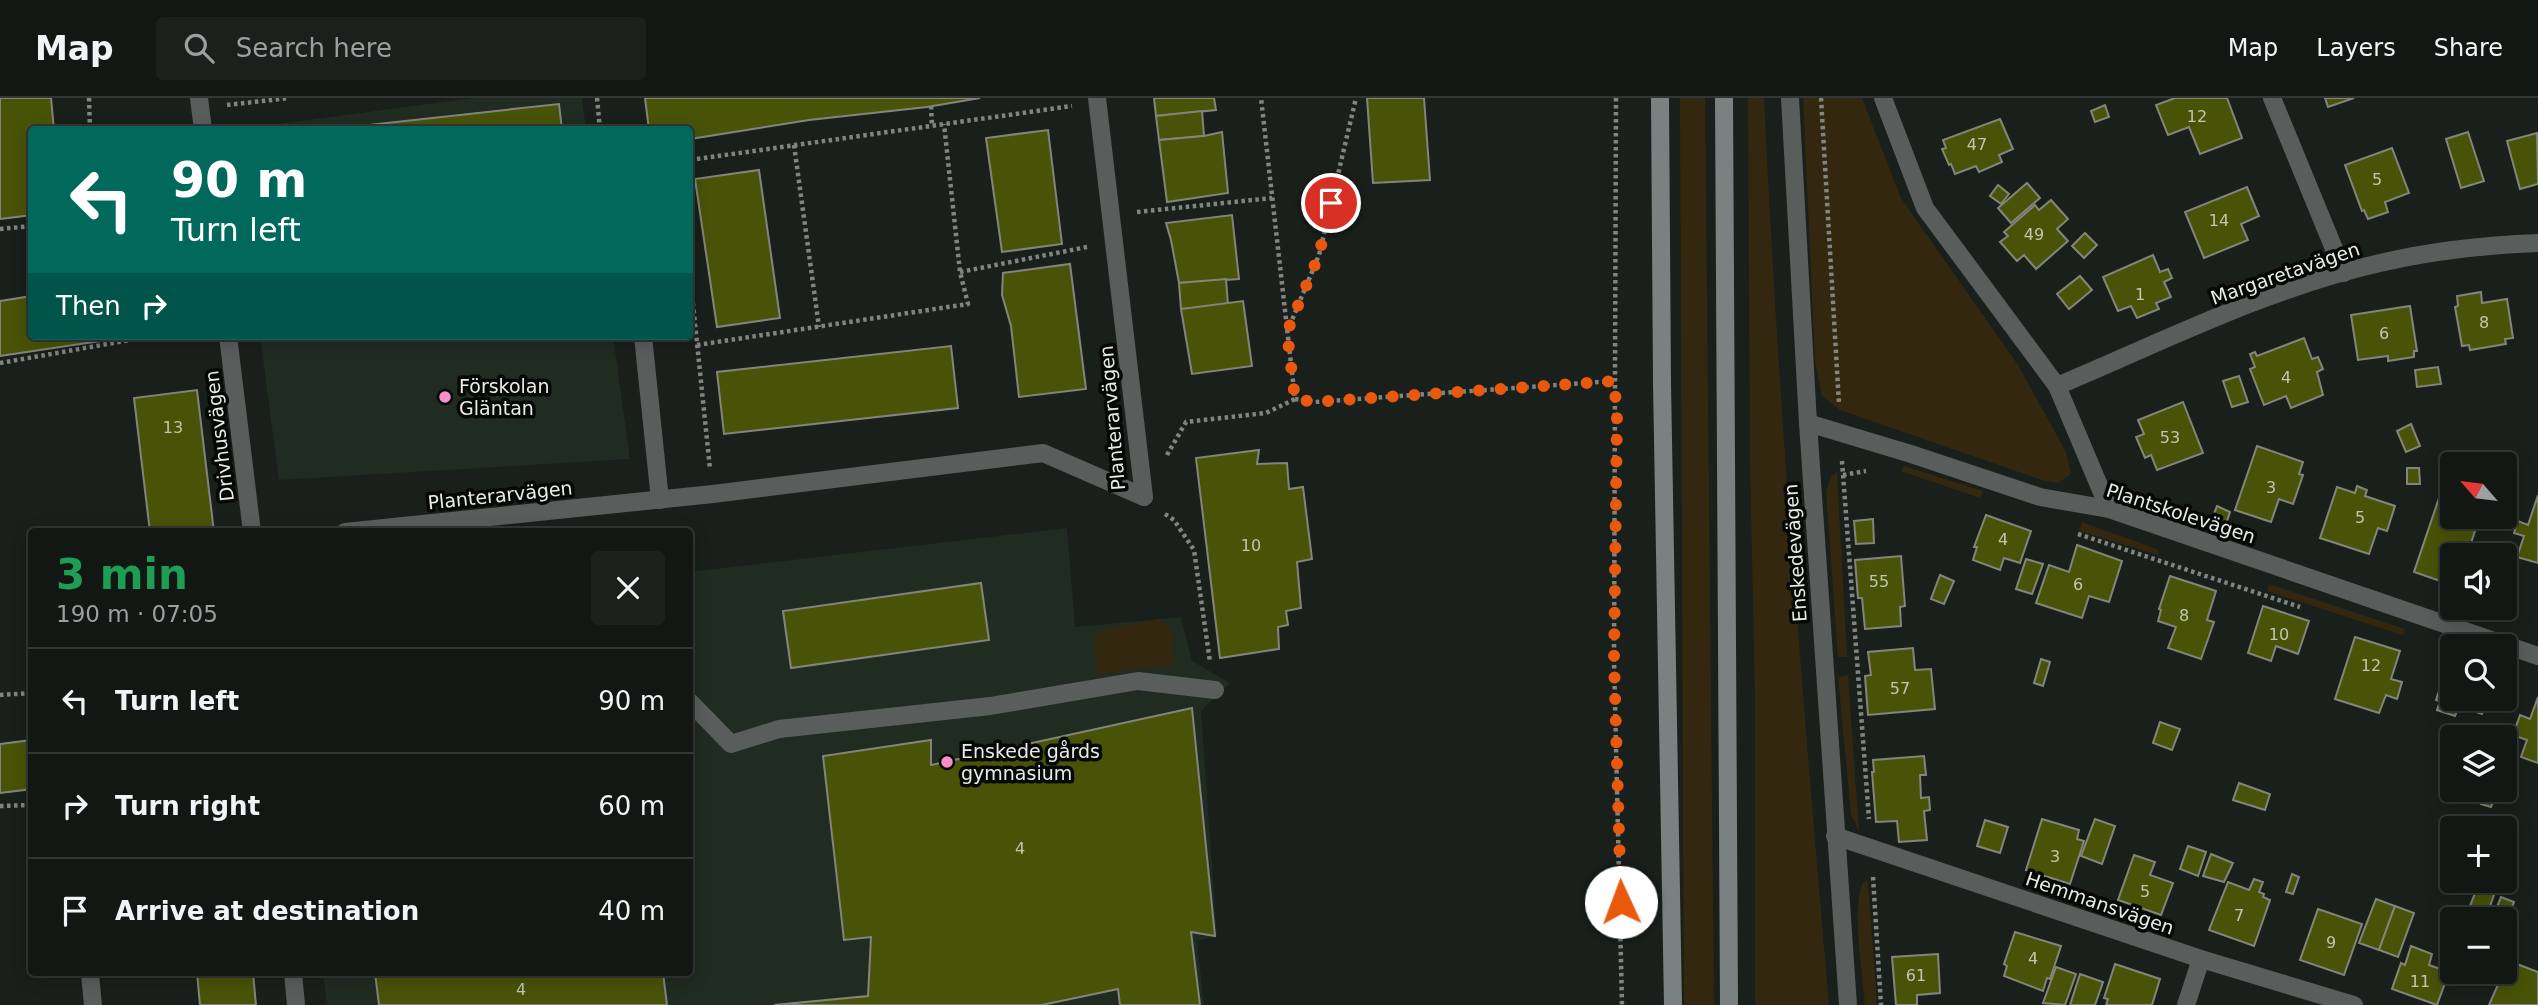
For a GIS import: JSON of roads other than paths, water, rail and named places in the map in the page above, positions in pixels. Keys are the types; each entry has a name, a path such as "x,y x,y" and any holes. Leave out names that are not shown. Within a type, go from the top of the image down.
{"main road":[{"path":"1660,98 1673,1005"},
{"path":"1724,98 1729,1005"}],"street":[{"name":"Enskedevägen","path":"1790,98 1808,423 1848,1005"},
{"path":"1883,98 1925,208 2057,386 2109,509"},
{"path":"2272,98 2344,273"},
{"name":"Planterarvägen","path":"384,528 713,494 1043,453 1144,497 1097,100"},
{"path":"200,103 203,126"},
{"name":"Margaretavägen","path":"2057,386 2260,300 2344,273 2381,262 2489,245 2538,243"},
{"name":"Drivhusvägen","path":"228,340 251,528"},
{"path":"643,340 660,500"},
{"name":"Plantskolevägen","path":"1808,423 2040,497 2109,509 2538,656"},
{"path":"693,705 731,744 779,729 990,706 1138,681 1215,690"},
{"name":"Hemmansvägen","path":"1835,836 2201,959 2354,1005"},
{"path":"2186,1005 2201,959"},
{"path":"90,976 93,1005"},
{"path":"293,976 296,1005"}],"place":[{"name":"Förskolan Gläntan","path":"445,397"},
{"name":"Enskede gårds gymnasium","path":"947,762"}]}
